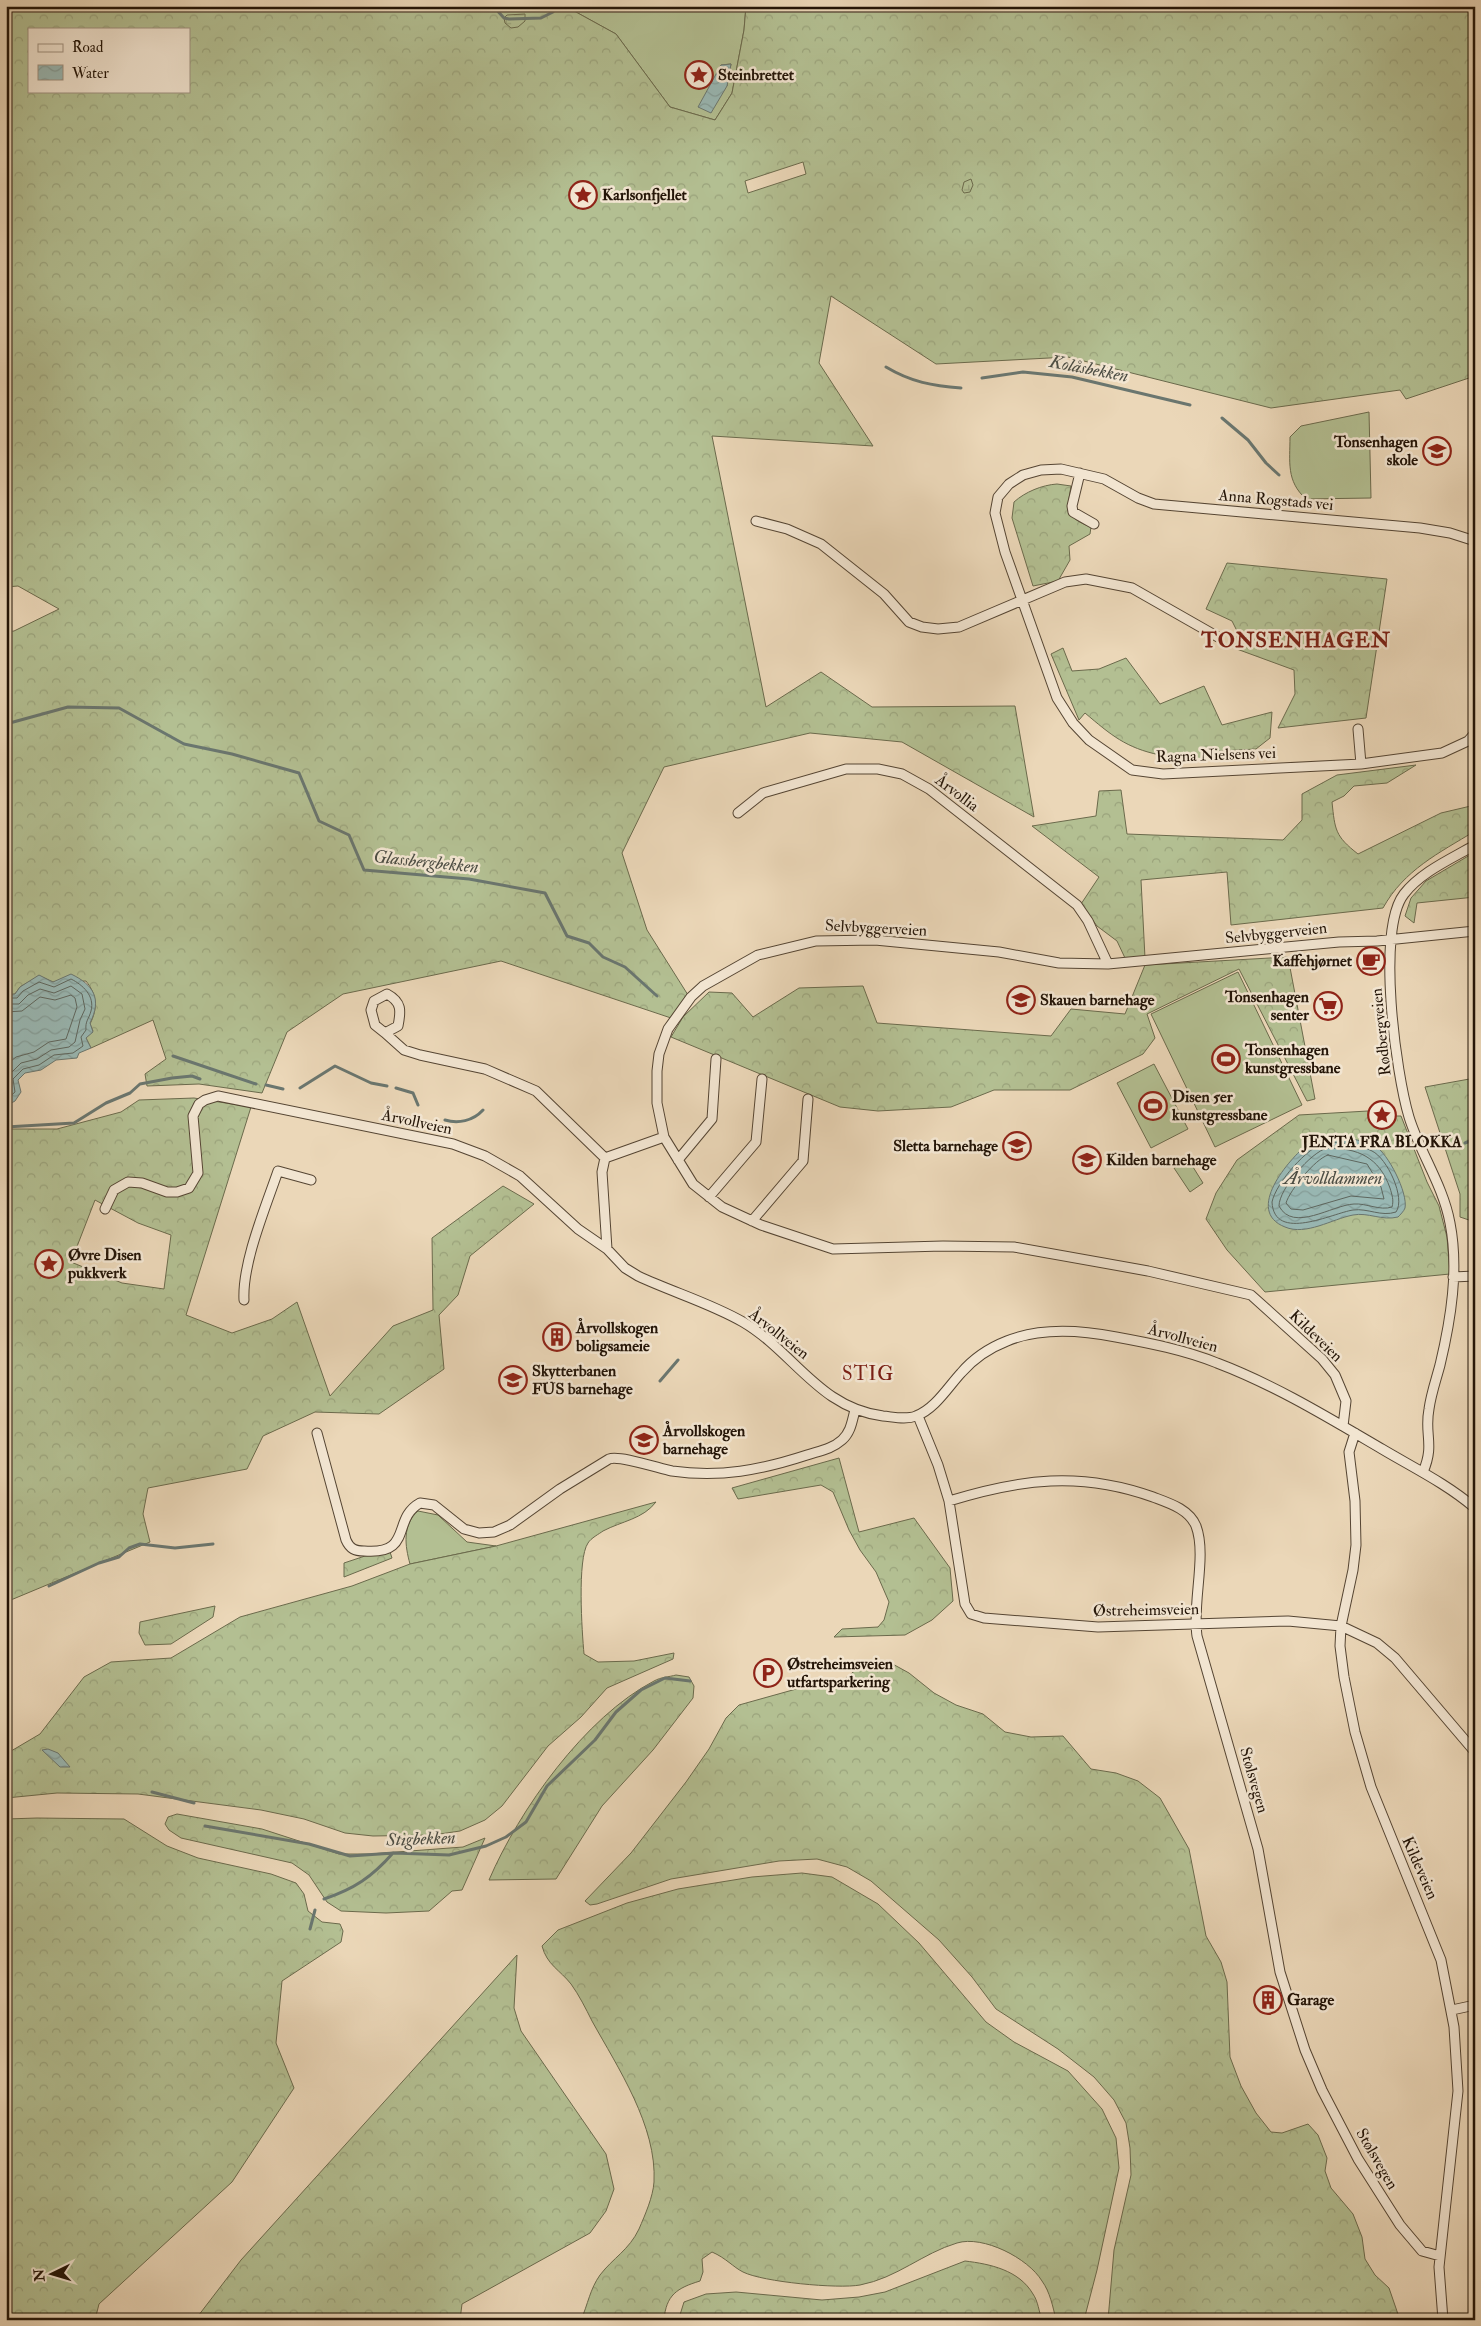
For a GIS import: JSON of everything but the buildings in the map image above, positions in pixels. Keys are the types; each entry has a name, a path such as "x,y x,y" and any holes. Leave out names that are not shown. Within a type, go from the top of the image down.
{"street":[{"name":"Anna Rogstads vei","path":"1022,600 995,513 998,497 1009,484 1023,475 1041,470 1061,469 1104,479 1138,498 1154,504 1420,528 1450,533 1475,541"},
{"path":"1080,473 1072,506 1073,512 1094,524"},
{"path":"756,521 788,529 821,544 884,594 909,622 922,627 958,627 998,608 1065,582 1086,579 1132,588 1218,637"},
{"name":"Ragna Nielsens vei","path":"1022,600 1057,698 1073,723 1089,740 1132,770 1163,774 1361,764 1442,753 1468,741 1475,733"},
{"path":"1358,729 1361,764"},
{"name":"Årvollia","path":"738,813 763,793 846,769 878,768 902,774 929,789 1077,905 1088,921 1108,964"},
{"name":"Rødbergveien","path":"1423,1472 1430,1452 1428,1412 1447,1335 1454,1254 1446,1204 1414,1131 1401,1084 1389,964 1390,940 1397,906 1410,888 1421,878 1475,844"},
{"name":"Selvbyggerveien","path":"1232,1290 1120,1265 1014,1247 953,1245 834,1249 752,1221 722,1207 693,1184 664,1137 658,1103 657,1071 659,1054 668,1029 691,997 703,986 758,955 816,940 875,940 999,952 1059,963 1108,964 1475,931"},
{"path":"385,1032 404,1050 485,1069 536,1091 605,1158"},
{"path":"678,1160 712,1120 716,1059"},
{"path":"709,1197 756,1142 762,1079"},
{"name":"Årvollveien","path":"105,1210 114,1190 128,1182 142,1183 168,1192 189,1188 198,1173 193,1116 199,1104 204,1100 218,1096 452,1144 485,1156 520,1176 578,1229 607,1249 625,1268 638,1276 744,1323 786,1356 827,1395 856,1410 906,1418 918,1416 933,1405 969,1365 993,1347 1020,1336 1052,1331 1130,1340 1216,1362 1289,1397 1344,1426 1423,1472 1475,1508"},
{"path":"752,1221 803,1161 808,1099"},
{"path":"605,1158 664,1137"},
{"path":"605,1158 602,1172 607,1249"},
{"path":"244,1300 243,1286 262,1217 278,1171 311,1180"},
{"path":"1453,1277 1475,1276"},
{"name":"Kildeveien","path":"1232,1290 1251,1295 1329,1367 1344,1396 1346,1410 1344,1426"},
{"path":"317,1433 349,1547 354,1550 371,1552 395,1545 399,1539 408,1512 420,1503 434,1505 464,1529 479,1533 494,1532 510,1524 560,1489 609,1459 616,1457 637,1464 692,1473 747,1472 775,1465 837,1444 848,1433 856,1410"},
{"name":"Østreheimsveien","path":"918,1416 938,1465 949,1501 965,1604 971,1614 984,1618 1098,1627 1288,1621 1341,1626 1377,1643 1395,1658 1475,1752"},
{"name":"Kildeveien","path":"1355,1433 1349,1452 1356,1517 1356,1552 1341,1626 1340,1646 1344,1677 1360,1752 1386,1828 1437,1946 1452,2010 1457,2057 1458,2091 1440,2256 1439,2282 1443,2320"},
{"name":"Stølsvegen","path":"949,1501 999,1486 1049,1479 1110,1484 1173,1505 1187,1514 1197,1529 1199,1555 1195,1625 1258,1849 1280,1972 1305,2050 1322,2090 1358,2159 1400,2225 1422,2251 1440,2256"},
{"path":"1452,2010 1475,2005"}],"green space":[{"path":"6,6 565,6 616,34 670,107 715,120 732,93 744,30 746,6 1475,6 1475,376 1406,399 1400,390 1271,408 1068,357 936,364 831,296 819,363 873,446 712,436 766,707 821,672 872,707 1015,706 1034,817 902,742 810,733 664,767 622,853 647,930 688,995 677,1020 501,961 343,994 287,1032 262,1093 199,1084 147,1086 145,1074 166,1059 153,1020 91,1048 86,1038 93,1031 90,1024 95,1002 90,986 86,981 53,982 39,976 20,987 15,994 6,995 6,632 14,631 59,609 18,586 6,587","holes":["803,162 806,174 748,193 745,181"]},
{"path":"565,6 746,6 744,30 732,93 715,120 670,107 616,34","holes":["731,64 727,86 713,82 721,65"]},
{"path":"525,14 525,21 518,27 511,28 505,23 504,18 507,15"},
{"path":"971,179 973,185 970,192 964,193 962,190 964,182"},
{"path":"1369,412 1371,498 1306,499 1295,485 1290,471 1290,437 1301,426"},
{"path":"1057,484 1071,486 1070,512 1077,520 1091,527 1090,534 1069,546 1070,560 1058,581 1033,586 1012,518 1014,502 1034,490"},
{"path":"1227,563 1387,579 1366,718 1278,728 1295,694 1294,670 1234,648 1238,633 1232,621 1206,609"},
{"path":"1063,648 1072,671 1099,669 1126,658 1160,704 1204,686 1222,725 1272,712 1270,738 1256,749 1203,752 1204,761 1160,759 1160,755 1138,749 1120,740 1085,713 1079,720 1051,654"},
{"path":"1416,765 1387,783 1354,786 1344,796 1332,802 1335,826 1340,837 1358,854 1441,813 1475,805 1475,831 1436,855 1412,873 1401,883 1383,908 1231,925 1227,872 1141,880 1145,958 1125,958 1117,941 1097,926 1081,904 1099,877 1032,826 1096,816 1099,791 1121,790 1127,834 1283,840 1302,820 1302,794 1337,775"},
{"path":"1475,852 1475,897 1417,903 1414,923 1405,916 1411,898 1426,881"},
{"path":"1288,957 1315,1099 1307,1101 1239,969 1147,1014 1155,1038 1143,1054 1070,1090 994,1090 951,1107 878,1111 840,1107 671,1037 683,1017 709,992 732,993 753,1017 799,988 863,986 877,1023 1051,1036 1071,1009 1125,1014 1145,965"},
{"name":"Tonsenhagen kunstgressbane","path":"1238,972 1302,1105 1215,1147 1151,1014"},
{"name":"Disen 5er kunstgressbane","path":"1154,1064 1188,1129 1151,1148 1117,1083"},
{"path":"1475,1078 1475,1222 1460,1217 1460,1194 1425,1087"},
{"path":"194,1098 251,1107 186,1315 232,1333 272,1319 297,1302 330,1396 393,1326 433,1310 432,1238 503,1186 534,1204 470,1256 458,1295 439,1315 444,1369 379,1414 315,1412 263,1436 247,1469 148,1488 143,1514 150,1542 6,1602 6,1123 8,1129 57,1129 121,1112 139,1100","holes":["95,1200 138,1223 171,1235 164,1289 122,1283 71,1262"]},
{"path":"1385,1110 1385,1116 1401,1116 1427,1182 1439,1206 1447,1237 1450,1274 1265,1292 1227,1250 1206,1219 1216,1193 1237,1160 1299,1115"},
{"path":"1188,1159 1203,1183 1190,1192 1174,1168"},
{"path":"839,1458 859,1532 914,1518 950,1568 953,1601 932,1620 905,1635 834,1637 842,1629 878,1627 884,1620 889,1602 876,1572 860,1550 849,1530 833,1492 821,1485 738,1499 732,1488"},
{"path":"656,1502 645,1512 603,1531 588,1543 582,1564 581,1579 584,1654 598,1662 634,1661 674,1653 673,1659 607,1688 581,1717 548,1746 502,1806 485,1820 460,1831 433,1835 373,1836 345,1833 304,1819 261,1810 138,1794 57,1793 6,1798 6,1754 40,1734 84,1677 111,1662 171,1658 240,1617 352,1586 410,1564 496,1546"},
{"path":"418,1511 438,1515 467,1542 496,1546 410,1564 406,1543 407,1529"},
{"path":"390,1552 392,1558 344,1577 344,1563 365,1556"},
{"path":"215,1606 213,1617 171,1644 145,1645 139,1633 140,1622"},
{"path":"889,1662 909,1673 934,1693 956,1705 983,1714 1005,1732 1031,1737 1063,1736 1091,1769 1116,1773 1138,1781 1160,1798 1189,1849 1206,1936 1221,1962 1227,1982 1230,2057 1241,2086 1256,2113 1271,2132 1282,2133 1308,2124 1318,2135 1327,2158 1325,2171 1331,2188 1353,2214 1362,2237 1365,2259 1375,2275 1389,2288 1400,2320 1108,2320 1114,2250 1131,2175 1130,2148 1126,2123 1114,2100 1094,2077 1058,2049 996,2009 972,1977 939,1940 871,1881 847,1867 817,1859 779,1861 671,1879 597,1904 590,1905 585,1901 631,1853 686,1782 709,1749 726,1718 739,1705 807,1686 837,1685 857,1669 874,1663"},
{"path":"676,1675 689,1677 694,1686 693,1698 653,1750 602,1806 556,1879 489,1880 518,1824 536,1796 579,1741 603,1717 628,1697 657,1680"},
{"path":"177,1814 262,1829 339,1854 370,1854 463,1847 485,1838 462,1890 452,1891 429,1911 386,1913 341,1911 327,1902 309,1875 292,1863 181,1838 169,1830 165,1824 168,1817"},
{"path":"6,1819 124,1819 167,1846 198,1858 271,1874 296,1883 304,1894 308,1911 322,1922 340,1924 343,1931 341,1942 282,1981 276,2043 294,2088 232,2182 99,2304 95,2320 6,2320"},
{"path":"802,1873 832,1877 878,1904 919,1943 986,2022 1014,2042 1068,2071 1102,2109 1116,2138 1119,2168 1084,2320 1056,2320 1045,2285 1035,2272 1004,2250 992,2245 968,2241 945,2247 873,2282 849,2286 801,2284 753,2276 739,2270 712,2252 702,2259 703,2272 700,2281 679,2290 670,2299 665,2311 664,2320 581,2320 591,2291 600,2275 631,2243 639,2229 652,2194 654,2182 653,2161 643,2119 624,2078 577,1993 567,1979 550,1963 542,1946 558,1930 627,1903 678,1889 752,1877"},
{"path":"517,1955 514,2008 521,2031 606,2154 614,2189 606,2211 590,2233 462,2304 460,2320 195,2320 241,2260"},
{"path":"965,2261 994,2266 1020,2279 1035,2297 1042,2320 679,2318 684,2302 706,2294 736,2292 822,2300 859,2297 885,2292"}],"water":[{"path":"731,64 727,86 711,113 698,107 721,65"},
{"path":"71,974 85,983 94,994 95,1007 90,1023 93,1032 86,1038 91,1048 79,1053 77,1058 56,1060 41,1070 25,1073 18,1080 21,1092 15,1101 6,1106 6,995 15,994 20,987 39,975 53,982"},
{"name":"Årvolldammen","path":"1326,1136 1364,1142 1380,1150 1396,1174 1403,1193 1405,1208 1398,1217 1386,1218 1359,1214 1302,1229 1285,1227 1273,1219 1269,1209 1269,1198 1274,1185 1300,1151 1314,1140"},
{"path":"48,1749 58,1753 70,1767 60,1767 42,1750"}],"waterway":[{"path":"493,6 504,18 509,19 541,18 553,12"},
{"name":"Kolåsbekken","path":"886,367 922,382 961,388"},
{"name":"Kolåsbekken","path":"982,378 1023,372 1072,377 1190,405"},
{"name":"Kolåsbekken","path":"1222,418 1248,440 1266,463 1279,475"},
{"name":"Glassbergbekken","path":"6,724 68,707 119,708 184,744 232,754 299,773 319,821 349,835 364,870 469,879 545,893 567,936 589,943 603,957 625,967 657,996"},
{"path":"173,1056 256,1084"},
{"path":"300,1088 335,1066 371,1083 387,1086"},
{"path":"6,1127 74,1123 106,1103 130,1093 140,1084 192,1076 200,1079"},
{"path":"266,1085 283,1089"},
{"path":"396,1088 413,1093 418,1105"},
{"path":"445,1120 465,1121 475,1117 483,1110"},
{"path":"1465,1143 1475,1139"},
{"path":"660,1381 678,1360"},
{"path":"49,1586 99,1563 119,1557 129,1548 140,1544 175,1548 213,1544"},
{"name":"Stigbekken","path":"205,1826 309,1844 350,1856 394,1853 449,1855 486,1846 506,1837 526,1822 547,1786 595,1740 616,1712 641,1690 665,1678 690,1681"},
{"path":"152,1792 194,1803"},
{"path":"324,1899 362,1881 378,1869 393,1853"},
{"path":"310,1929 315,1910"}],"place":[{"name":"Steinbrettet","path":"699,75"},
{"name":"Karlsonfjellet","path":"583,195"},
{"name":"Tonsenhagen skole","path":"1437,451"},
{"name":"Kaffehjørnet","path":"1371,961"},
{"name":"Skauen barnehage","path":"1021,1000"},
{"name":"Tonsenhagen senter","path":"1328,1006"},
{"name":"Tonsenhagen kunstgressbane","path":"1226,1059"},
{"name":"Disen 5er kunstgressbane","path":"1153,1106"},
{"name":"JENTA FRA BLOKKA","path":"1382,1115"},
{"name":"Sletta barnehage","path":"1017,1146"},
{"name":"Kilden barnehage","path":"1087,1160"},
{"name":"Øvre Disen pukkverk","path":"49,1264"},
{"name":"Årvollskogen boligsameie","path":"557,1337"},
{"name":"Skytterbanen FUS barnehage","path":"513,1380"},
{"name":"Årvollskogen barnehage","path":"644,1440"},
{"name":"Østreheimsveien utfartsparkering","path":"768,1673"},
{"name":"Garage","path":"1268,2000"}],"district":[{"name":"TONSENHAGEN","path":"1296,640"},
{"name":"STIG","path":"868,1374"}]}
